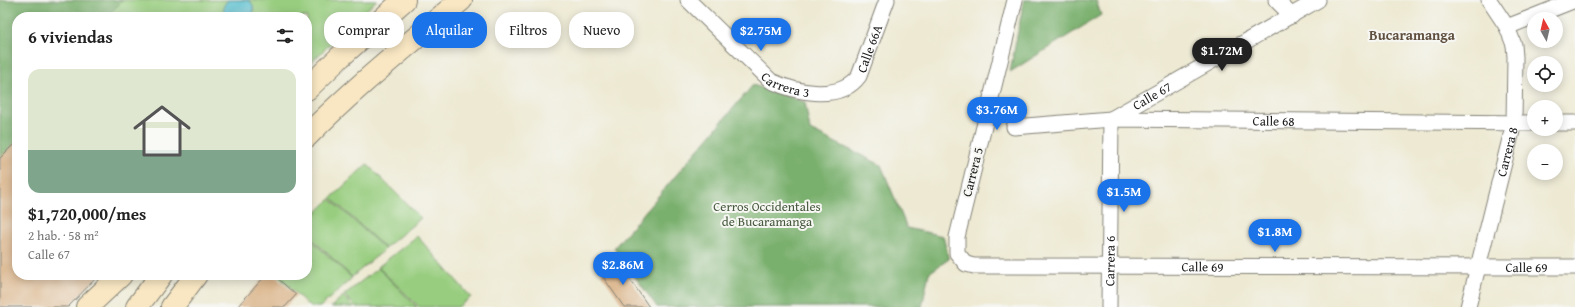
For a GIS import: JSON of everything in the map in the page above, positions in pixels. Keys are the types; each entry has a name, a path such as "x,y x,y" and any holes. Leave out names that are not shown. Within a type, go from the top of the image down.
{"main road":[{"path":"312,84 404,0"},
{"path":"312,131 336,107 462,0"},
{"path":"88,307 116,280"},
{"path":"137,307 157,280"},
{"path":"172,307 192,280"}],"street":[{"name":"Carrera 3","path":"688,0 771,80 784,87 808,91 828,92 843,90"},
{"name":"Calle 66A","path":"843,90 854,84 859,76 887,0"},
{"name":"Carrera 5","path":"974,266 966,264 957,253 957,237 1014,0"},
{"path":"1276,0 1292,16"},
{"name":"Calle 67","path":"1111,119 1318,0"},
{"name":"Carrera 8","path":"1468,307 1514,123 1515,57 1512,37 1489,0"},
{"path":"1507,28 1575,0"},
{"name":"Calle 68","path":"1014,127 1111,119 1527,123"},
{"name":"Carrera 6","path":"1109,307 1111,119"},
{"path":"1563,123 1575,123"},
{"name":"Calle 69","path":"974,266 1575,267"}],"green space":[{"path":"0,0 123,0 111,12 12,12 12,146 0,158"},
{"path":"123,0 377,0 364,12 324,12 324,48 326,48 312,61 312,12 111,12"},
{"path":"1024,0 1096,0 1101,15 1010,72"},
{"name":"Cerros Occidentales de Bucaramanga","path":"753,85 805,102 810,130 881,165 907,228 943,236 949,259 929,273 922,307 657,307 614,248"},
{"path":"367,164 421,218 385,248 331,198"},
{"path":"330,199 385,249 352,277 312,239 312,217"},
{"path":"417,236 471,297 458,307 419,307 378,267"},
{"path":"312,241 352,278 320,307 310,307 282,280 312,280"},
{"path":"378,268 417,307 356,307 344,295"},
{"path":"343,296 354,307 331,307"}],"water":[{"path":"228,0 249,0 253,5 254,12 223,12 224,5"}],"building":[{"path":"12,146 12,280 94,280 68,307 0,307 0,158"},
{"path":"616,259 649,307 624,307 601,274 606,266"},
{"path":"261,280 280,280 296,295 285,307 237,307"}],"district":[{"name":"Bucaramanga","path":"1412,35"}]}
